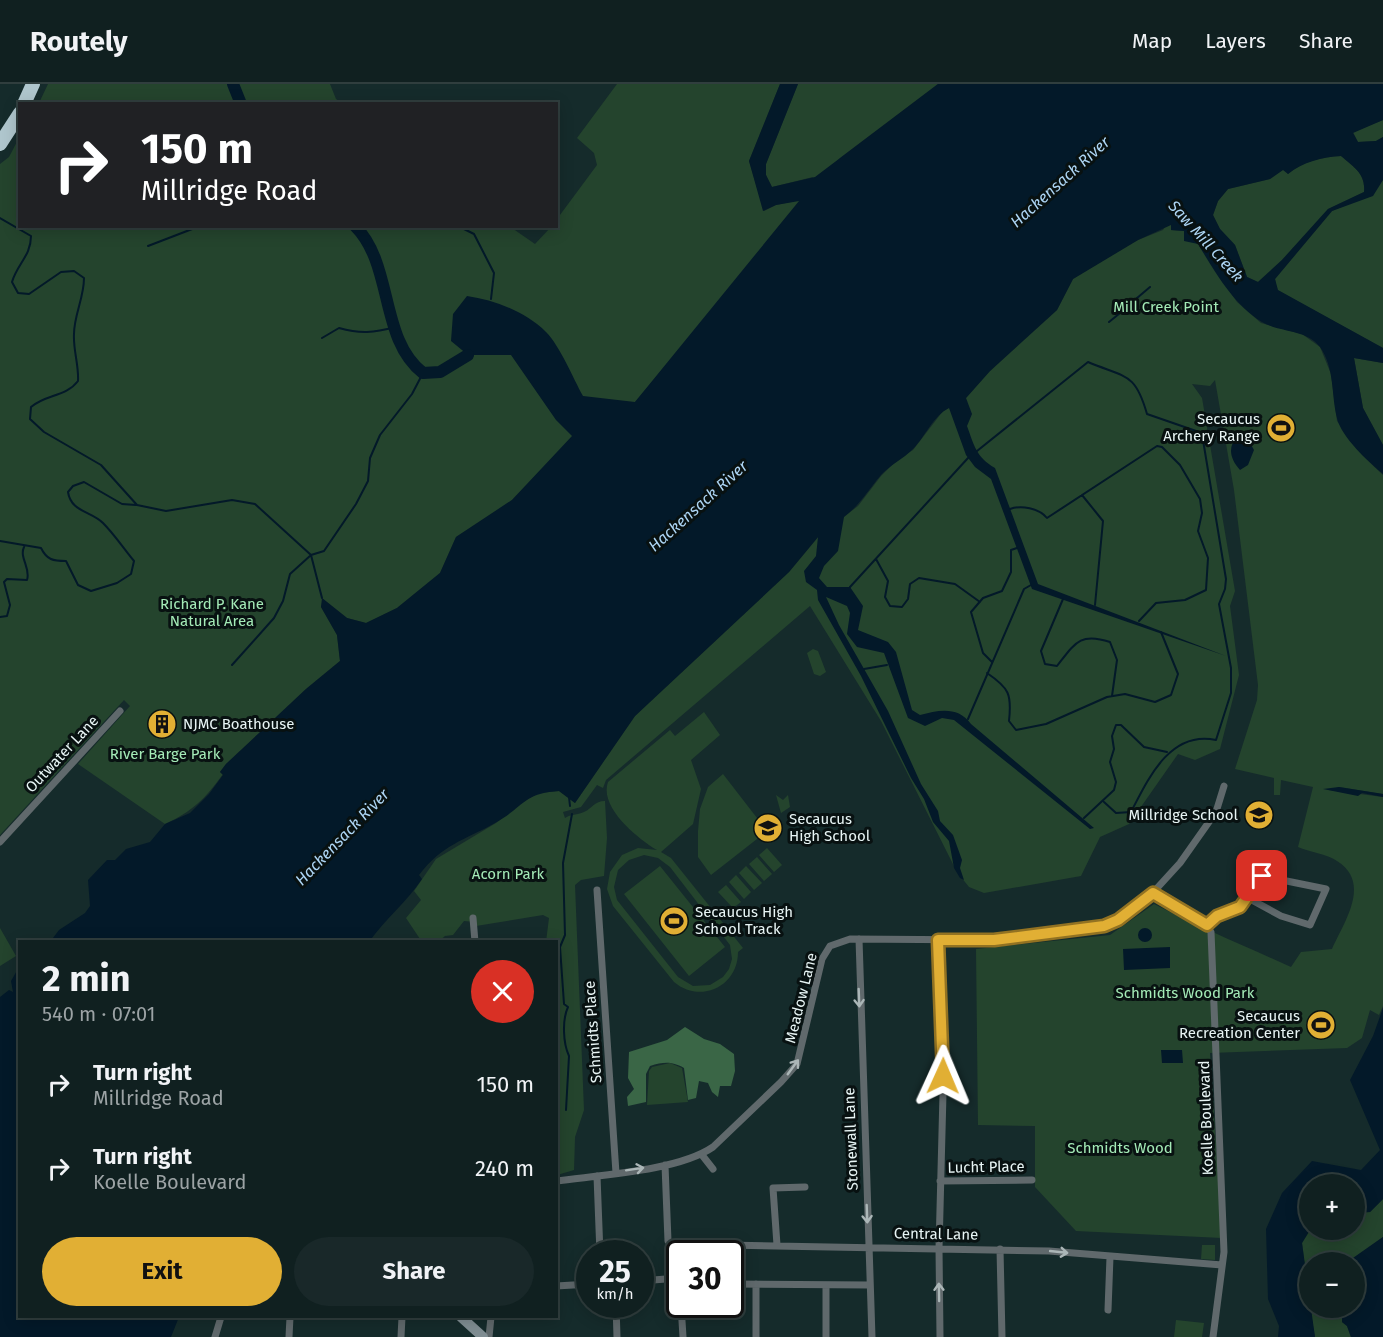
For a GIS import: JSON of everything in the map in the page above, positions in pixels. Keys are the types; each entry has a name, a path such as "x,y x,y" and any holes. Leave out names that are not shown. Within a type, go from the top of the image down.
{"highway":[{"path":"25,102 33,84"},
{"path":"0,144 18,116"}],"street":[{"name":"Outwater Lane","path":"0,842 120,711"},
{"name":"Meadow Lane","path":"558,1181 665,1165 702,1155 713,1147 773,1090 796,1064 822,958 834,944 859,939 994,940 1104,926 1118,920 1153,893 1180,863 1208,825 1220,803 1224,786"},
{"path":"1153,893 1207,925 1217,916 1240,907 1263,874 1326,889 1311,925 1281,916 1248,898"},
{"name":"Schmidts Place","path":"597,890 616,1173"},
{"path":"473,918 475,940"},
{"name":"Koelle Boulevard","path":"1207,925 1212,932 1224,1252 1213,1337"},
{"name":"Stonewall Lane","path":"859,939 868,1247 873,1337"},
{"path":"938,940 944,1055 939,1248 940,1337"},
{"path":"702,1155 713,1169"},
{"name":"Central Lane","path":"665,1165 668,1240"},
{"path":"597,1176 599,1240"},
{"name":"Lucht Place","path":"940,1181 1032,1180"},
{"path":"777,1245 773,1188 805,1187"},
{"name":"Central Lane","path":"744,1245 1000,1250 1222,1265"},
{"path":"1000,1250 1002,1337"},
{"path":"1108,1310 1110,1257"},
{"path":"744,1284 870,1285"},
{"path":"756,1284 756,1337"},
{"path":"558,1286 576,1285"},
{"path":"826,1285 826,1337"},
{"path":"215,1337 221,1318"},
{"path":"289,1337 290,1318"},
{"path":"401,1337 402,1318"},
{"path":"462,1318 483,1337"},
{"path":"489,1337 491,1318"},
{"path":"616,1318 617,1337"},
{"path":"682,1318 683,1337"}],"green space":[{"path":"48,84 330,84 336,99 340,102 39,102"},
{"path":"617,84 780,84 749,161 764,211 776,205 800,200 813,177 772,187 766,175 766,164 798,84 938,84 840,158 635,402 573,436 512,500 456,537 440,573 397,608 366,623 347,618 323,599 321,607 337,635 340,661 306,689 226,764 220,772 223,774 216,783 191,809 165,824 78,764 130,706 124,700 0,835 0,164 9,157 18,140 18,228 512,228 535,244 550,228 558,228 558,218 597,165 594,153 577,138"},
{"path":"1383,120 1383,137 1376,141 1358,142 1353,132"},
{"path":"1341,156 1355,167 1361,176 1364,192 1328,209 1282,260 1258,282 1247,277 1235,245 1220,229 1213,215 1218,201 1228,189 1270,179 1284,169 1288,174 1313,160"},
{"path":"1383,180 1383,348 1277,290 1275,279 1332,211 1351,203"},
{"path":"1166,225 1171,225 1171,230 1185,231 1198,244 1237,302 1261,323 1302,334 1320,347 1331,374 1337,421 1362,455 1383,475 1383,794 1339,787 1329,790 1383,797 1383,1006 1379,1015 1370,1010 1362,1038 1347,1048 1210,1053 1222,1238 1076,1231 1035,1187 1035,1126 978,1125 976,949 1110,935 1154,904 1291,967 1301,952 1332,949 1352,903 1353,880 1347,870 1333,859 1298,847 1313,787 1281,780 1280,795 1274,795 1274,778 1235,769 1257,700 1258,685 1234,490 1215,380 1210,386 1192,384 1202,398 1235,591 1230,606 1239,675 1220,749 1195,760 1178,754 1129,824 1100,837 1081,876 984,893 969,887 957,872 881,721 810,606 606,780 603,788 597,785 581,807 563,812 565,818 584,812 596,803 605,801 607,838 604,876 581,880 575,885 584,1110 575,1137 574,1170 558,1175 558,940 546,940 549,918 543,915 476,926 475,922 464,921 453,935 445,936 440,940 433,938 421,940 406,918 421,900 414,891 436,859 496,823 525,800 539,793 559,791 575,803 635,716 789,572 819,536 858,506 881,476 897,460 913,450 943,411 966,398 990,371 1057,310 1073,279 1138,240 1163,230"},
{"path":"1354,358 1383,363 1383,445 1363,408"},
{"path":"813,649 818,651 826,672 820,676 814,674 807,653"},
{"path":"704,712 720,735 691,760 701,789 693,824 661,852 671,858 743,948 738,952 732,975 725,983 706,991 695,992 674,982 613,906 607,889 610,872 622,855 638,848 657,850 630,830 614,811 607,792 608,782 670,730 675,736","holes":["644,855 658,858 670,867 730,945 732,959 729,969 723,977 710,985 693,986 678,977 617,900 614,887 618,870 629,860"]},
{"path":"723,774 764,827 764,836 711,875 698,857 700,809 708,787"},
{"path":"776,795 783,800 788,795 790,807 781,813"},
{"path":"767,848 782,865 774,872 759,855"},
{"path":"757,857 772,874 764,881 749,864"},
{"name":"Secaucus High School Track","path":"660,866 725,947 689,976 624,894"},
{"path":"746,866 762,883 754,890 739,873"},
{"path":"736,875 751,892 744,899 729,882"},
{"path":"726,885 741,902 733,908 718,892"},
{"path":"0,928 16,956 0,966"},
{"path":"685,1027 704,1039 720,1044 734,1054 735,1071 731,1086 720,1086 718,1097 712,1092 708,1083 699,1081 696,1098 688,1100 684,1068 671,1063 659,1064 650,1066 646,1074 646,1102 628,1106 627,1097 634,1089 628,1078 629,1052 667,1040"},
{"path":"670,1063 682,1068 688,1102 647,1105 649,1071 652,1067"},
{"path":"1383,1199 1383,1237 1362,1252 1303,1252 1304,1240 1365,1240 1365,1212 1370,1212"},
{"path":"1202,1245 1215,1245 1215,1260 1201,1259"},
{"path":"1312,1318 1342,1318 1351,1337 1315,1337"},
{"path":"1176,1320 1204,1323 1202,1337 1174,1337"}],"water":[{"path":"780,84 798,84 766,164 766,175 772,187 815,177 938,84 1383,84 1383,120 1353,133 1358,142 1376,141 1383,137 1383,180 1373,196 1332,211 1275,279 1278,290 1383,348 1383,363 1354,358 1363,408 1383,445 1383,474 1356,449 1340,425 1335,409 1328,364 1320,347 1308,337 1269,325 1252,315 1233,297 1198,244 1184,241 1184,231 1171,230 1171,225 1138,240 1073,279 1057,310 990,371 966,398 972,414 967,426 980,455 995,468 1038,584 1226,656 1032,589 991,479 975,467 966,455 949,408 938,416 913,449 885,471 844,517 838,551 824,566 819,578 827,587 850,587 863,606 858,630 888,642 896,652 912,710 920,715 941,711 960,714 1094,828 1090,829 954,720 942,718 925,726 908,718 884,653 857,647 847,634 850,613 847,606 826,597 839,625 888,711 921,784 938,811 940,821 953,835 962,860 960,868 964,880 960,878 954,868 949,841 933,822 924,799 911,778 861,676 818,600 817,590 806,582 804,571 816,556 818,537 789,572 635,716 575,803 559,791 547,792 530,798 495,823 436,856 419,875 422,879 416,887 371,940 52,940 59,930 85,913 90,906 88,880 107,860 115,860 126,849 150,842 165,824 190,813 209,794 223,775 220,772 226,764 306,689 340,661 337,635 321,607 322,598 347,618 366,623 397,608 440,573 456,537 512,500 572,436 556,420 511,355 468,355 451,341 453,314 467,296 488,300 509,308 538,325 556,345 583,396 635,402 799,201 776,205 763,211 749,161","holes":["1341,156 1355,167 1363,180 1364,192 1328,209 1282,260 1258,282 1247,277 1235,245 1220,229 1213,215 1218,201 1228,189 1270,179 1283,170 1288,174 1306,163 1320,159"]},
{"path":"1238,435 1249,441 1254,450 1248,465 1240,470 1231,453 1232,444"},
{"path":"1339,787 1383,794 1383,797 1362,793 1358,796 1323,789"},
{"path":"1145,928 1150,930 1152,935 1150,940 1145,942 1140,940 1138,935 1140,930"},
{"path":"1170,947 1170,968 1124,970 1123,949"},
{"path":"18,969 18,1318 179,1318 171,1337 0,1337 0,997 9,990 13,992 11,981"},
{"path":"1383,1008 1383,1199 1370,1212 1365,1212 1365,1174 1300,1174 1312,1161 1361,1170 1380,1150 1350,1080 1373,1036"},
{"path":"1161,1050 1182,1050 1183,1063 1162,1063"},
{"path":"1299,1175 1299,1240 1304,1240 1303,1252 1299,1252 1299,1318 1312,1318 1315,1337 1278,1337 1279,1326 1268,1299 1266,1229 1282,1193"},
{"path":"1383,1237 1383,1337 1351,1337 1347,1326 1342,1322 1342,1318 1365,1318 1365,1252 1362,1252"}],"waterway":[{"path":"233,84 240,102"},
{"path":"0,218 31,236 29,249 12,282 18,293 29,294 61,272 74,271 84,278 74,334 78,381 68,390 31,407 30,419 44,432 101,465 137,505 166,511 232,500 255,504 311,555 322,598"},
{"path":"148,246 195,228"},
{"path":"356,228 367,242 376,261 392,322 409,359 423,373 440,372 468,355"},
{"path":"462,228 474,234 494,273 491,299"},
{"path":"1130,304 1150,287"},
{"path":"1109,322 1125,309"},
{"path":"322,338 339,328 367,332 395,327"},
{"path":"977,451 1088,362 1120,374 1133,383 1143,400 1147,414 1199,432 1203,440 1226,579 1219,604 1231,668 1231,693 1216,740 1200,739 1186,742 1173,750 1153,772 1131,812 1116,813 1104,802"},
{"path":"232,665 274,618 283,601 290,574 311,555 324,551 356,504 368,481 370,458 380,435 412,394 423,373"},
{"path":"1010,509 1030,508 1047,518 1157,446 1162,447 1180,465 1200,499 1202,513 1198,531 1208,558 1206,590 1185,600 1156,603 1139,621"},
{"path":"850,587 968,458"},
{"path":"0,541 41,548 51,559 66,561 78,585 91,591 117,583 131,574 134,561 103,523 73,504 68,492 73,486 84,482 122,504 136,505"},
{"path":"1082,495 1103,521 1095,605"},
{"path":"0,617 7,616 10,605 4,582 7,579 27,580 28,571 23,555 24,547"},
{"path":"992,662 983,653 971,612 983,598 1002,591 1011,572 1011,550 1017,548"},
{"path":"876,559 888,581 885,597 890,606 902,607 908,599 910,584 919,578 955,584 980,602"},
{"path":"968,719 1024,589 1031,585"},
{"path":"1063,599 1041,651 1045,664 1057,666 1074,646 1085,639 1092,638 1110,642 1117,660 1112,696"},
{"path":"987,673 1007,692 1010,704 1009,721 1016,730 1046,724 1107,697 1125,694 1155,702 1171,695 1178,674 1161,632"},
{"path":"864,669 887,665"},
{"path":"1084,818 1114,790 1116,782 1110,762 1114,749 1112,736 1116,725 1121,725 1144,747 1167,752"},
{"path":"569,797 570,806"},
{"path":"566,1110 569,1056 565,1045 564,1025 568,1007 564,1004 560,947 565,935 563,863 572,814"}],"place":[{"name":"Secaucus Archery Range","path":"1281,428"},
{"name":"NJMC Boathouse","path":"162,724"},
{"name":"Millridge School","path":"1259,815"},
{"name":"Secaucus High School","path":"768,828"},
{"name":"Secaucus High School Track","path":"674,921"},
{"name":"Secaucus Recreation Center","path":"1321,1025"}],"route":[{"path":"943,1076 938,940 994,940 1109,925 1153,893 1207,925 1217,916 1240,907 1262,876"}],"water label":[{"name":"Hackensack River","path":"1060,182"},
{"name":"Saw Mill Creek","path":"1206,241"},
{"name":"Hackensack River","path":"698,506"},
{"name":"Hackensack River","path":"342,837"}],"park label":[{"name":"Mill Creek Point","path":"1166,307"},
{"name":"Richard P. Kane Natural Area","path":"212,612"},
{"name":"River Barge Park","path":"165,754"},
{"name":"Acorn Park","path":"508,874"},
{"name":"Schmidts Wood Park","path":"1185,993"},
{"name":"Schmidts Wood","path":"1120,1148"}]}
